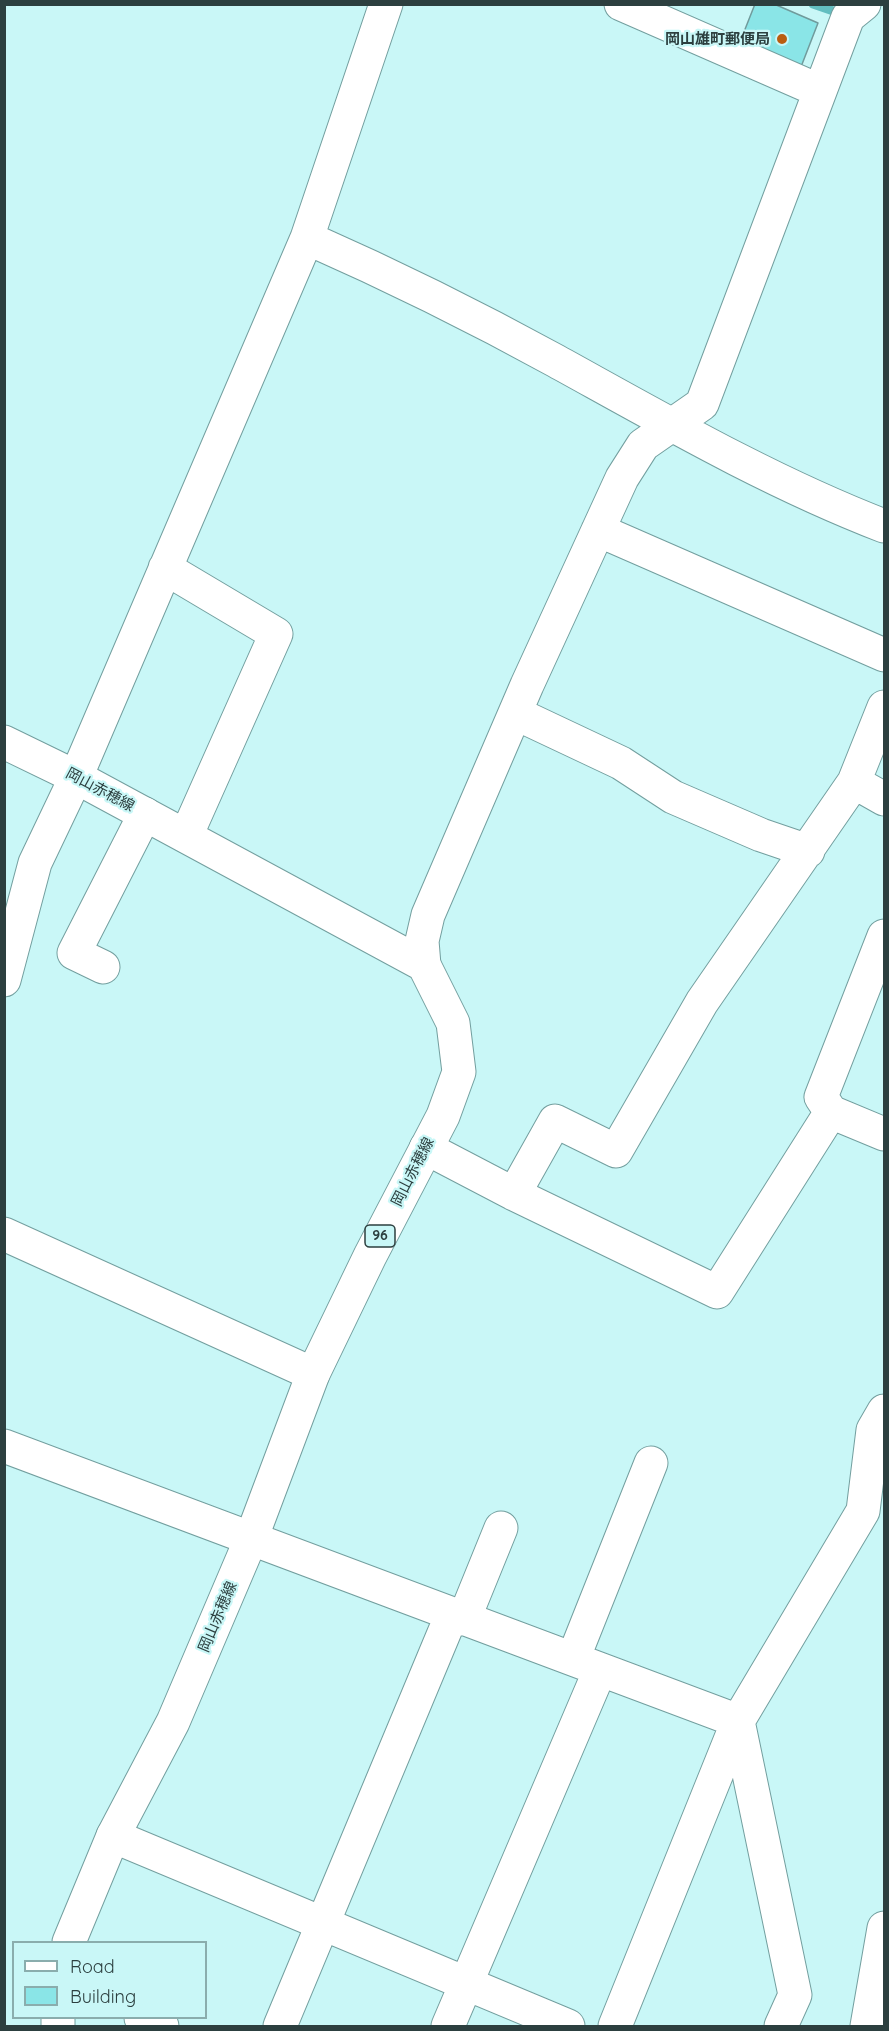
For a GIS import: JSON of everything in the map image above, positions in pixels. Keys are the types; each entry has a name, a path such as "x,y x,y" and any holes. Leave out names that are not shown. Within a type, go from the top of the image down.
{"street":[{"path":"4,980 35,863 76,777 307,238 386,4"},
{"path":"621,4 820,91"},
{"path":"424,965 422,941 428,915 515,713 622,478 643,445 702,404 848,17 855,6"},
{"path":"307,238 394,277 555,360 669,425 840,509 885,526"},
{"path":"598,530 885,655"},
{"path":"165,568 276,634 186,836"},
{"path":"514,1194 555,1120 616,1150 702,1002 854,782 885,707"},
{"path":"515,713 621,763 673,797 760,835 808,851"},
{"name":"岡山赤穂線","path":"4,742 76,777 424,965 453,1023 459,1072 442,1116 313,1374 251,1539 173,1722 112,1836 69,1941"},
{"path":"854,782 885,798"},
{"path":"103,967 74,954 145,814"},
{"path":"885,936 821,1097 831,1112 885,1134"},
{"path":"426,1148 514,1194 717,1292 831,1112"},
{"path":"4,1234 313,1374"},
{"path":"615,2026 738,1721 863,1510 873,1430 885,1411"},
{"path":"4,1446 738,1721"},
{"path":"448,2026 587,1664 651,1462"},
{"path":"280,2026 458,1616 501,1528"},
{"path":"738,1721 795,1995 792,2024"},
{"path":"112,1836 568,2026"},
{"path":"867,2026 885,1928"},
{"path":"144,2019 162,2026"}],"building":[{"path":"755,4 774,4 818,23 799,72 738,47"}],"waterway":[{"path":"813,4 842,14"}],"place":[{"name":"岡山雄町郵便局","path":"782,39"}]}
